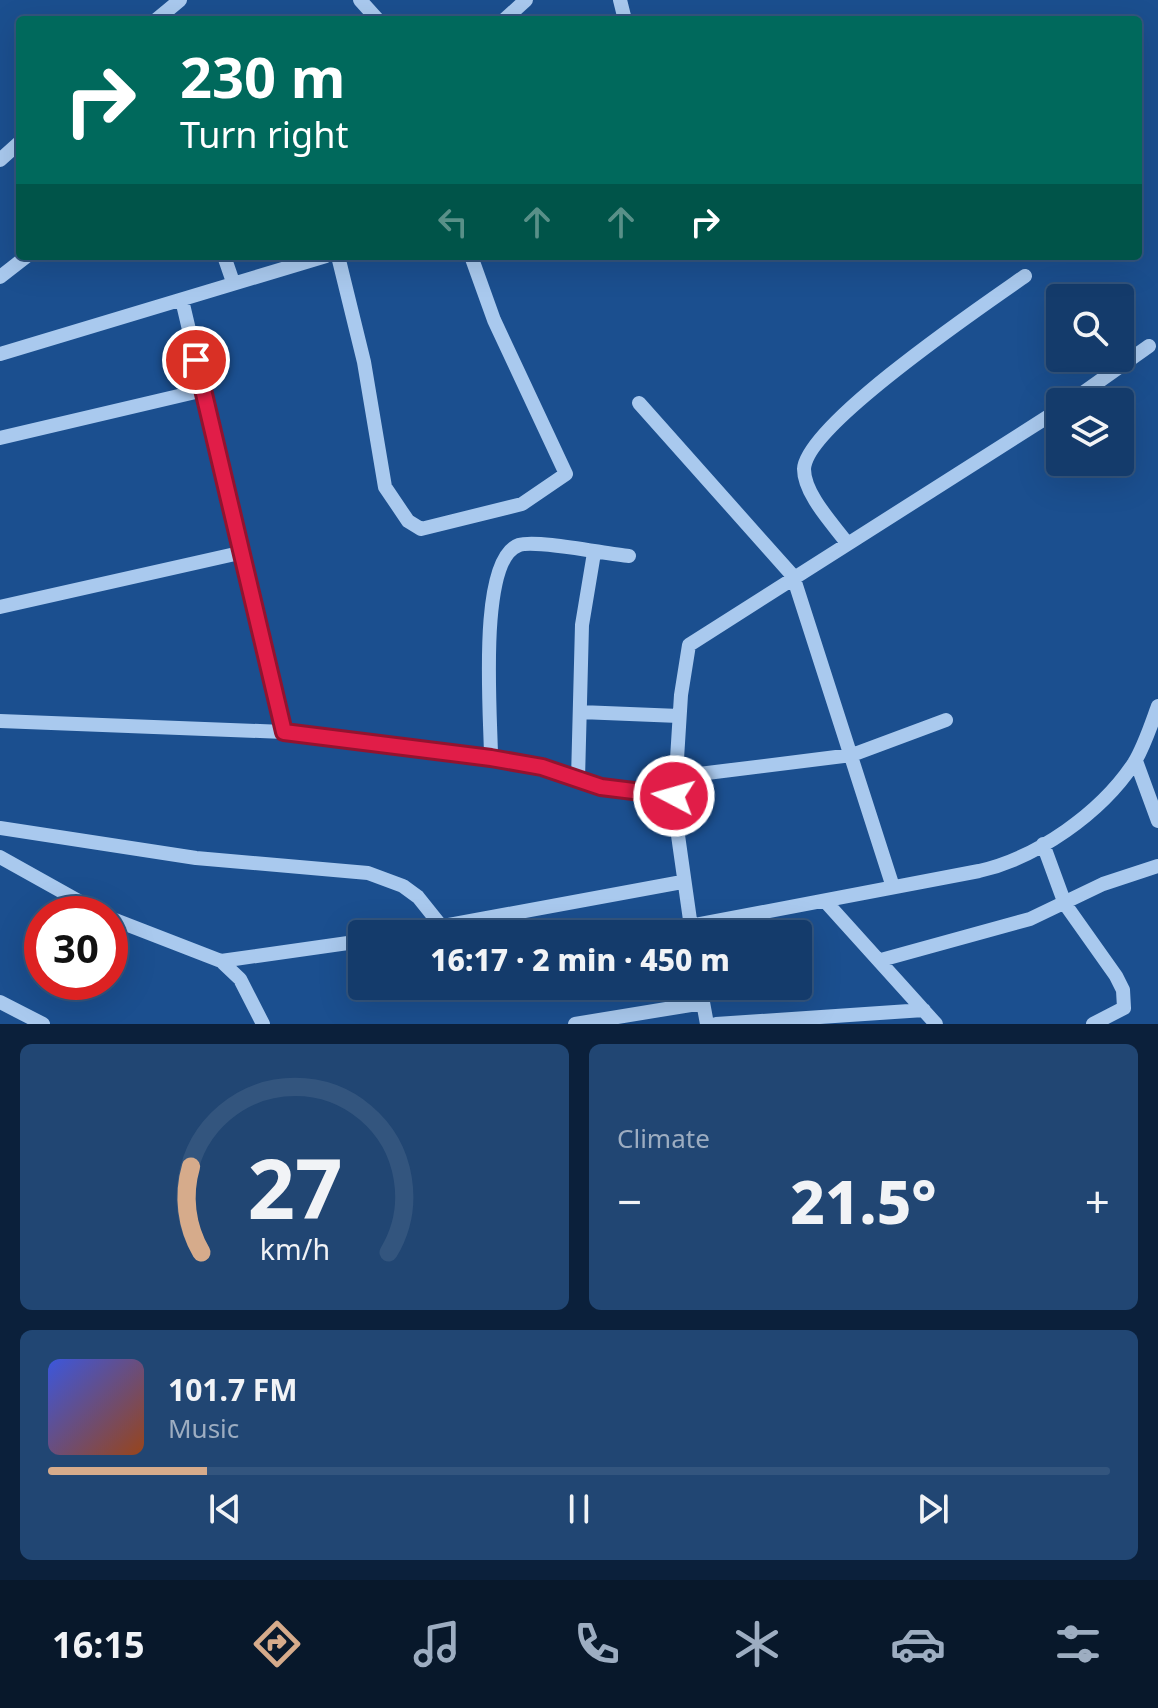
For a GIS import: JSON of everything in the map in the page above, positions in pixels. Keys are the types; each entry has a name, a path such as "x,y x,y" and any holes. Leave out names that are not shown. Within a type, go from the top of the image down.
{"street":[{"path":"161,16 180,0"},
{"path":"360,0 374,16"},
{"path":"508,16 526,0"},
{"path":"0,160 16,146"},
{"path":"0,277 22,260"},
{"path":"225,260 233,282"},
{"path":"0,354 312,260"},
{"path":"339,260 364,362 385,487 408,521 421,529 522,504 566,474 494,320 472,260"},
{"path":"847,543 805,478 808,457 871,390 1025,276"},
{"path":"182,300 244,552 284,732"},
{"path":"1090,388 1149,346"},
{"path":"0,438 204,390"},
{"path":"639,403 793,576 893,887"},
{"path":"689,920 682,882 674,796 679,716 689,645 1046,418"},
{"path":"491,758 491,599 503,559 510,550 527,543 629,556"},
{"path":"0,607 244,552"},
{"path":"578,779 582,625 594,553"},
{"path":"737,920 991,868 1043,844 1094,807 1136,761 1158,706"},
{"path":"580,712 679,716"},
{"path":"675,777 852,755 946,720"},
{"path":"0,721 284,732 491,758 615,790 674,796"},
{"path":"1136,761 1158,821"},
{"path":"1,831 196,858 368,873 403,886 418,897 436,920"},
{"path":"1043,844 1065,904 1123,990 1124,1008 1093,1024"},
{"path":"0,857 70,896"},
{"path":"881,960 997,930 1065,904 1103,884 1158,866"},
{"path":"479,920 682,882"},
{"path":"825,901 936,1024"},
{"path":"128,925 221,961 240,979 263,1024"},
{"path":"221,961 348,943"},
{"path":"702,1000 707,1024"},
{"path":"0,1002 43,1024"},
{"path":"575,1024 703,1003"},
{"path":"716,1024 924,1010"}],"route":[{"path":"196,360 244,552 284,732 491,758 542,767 615,790 674,796"}]}
